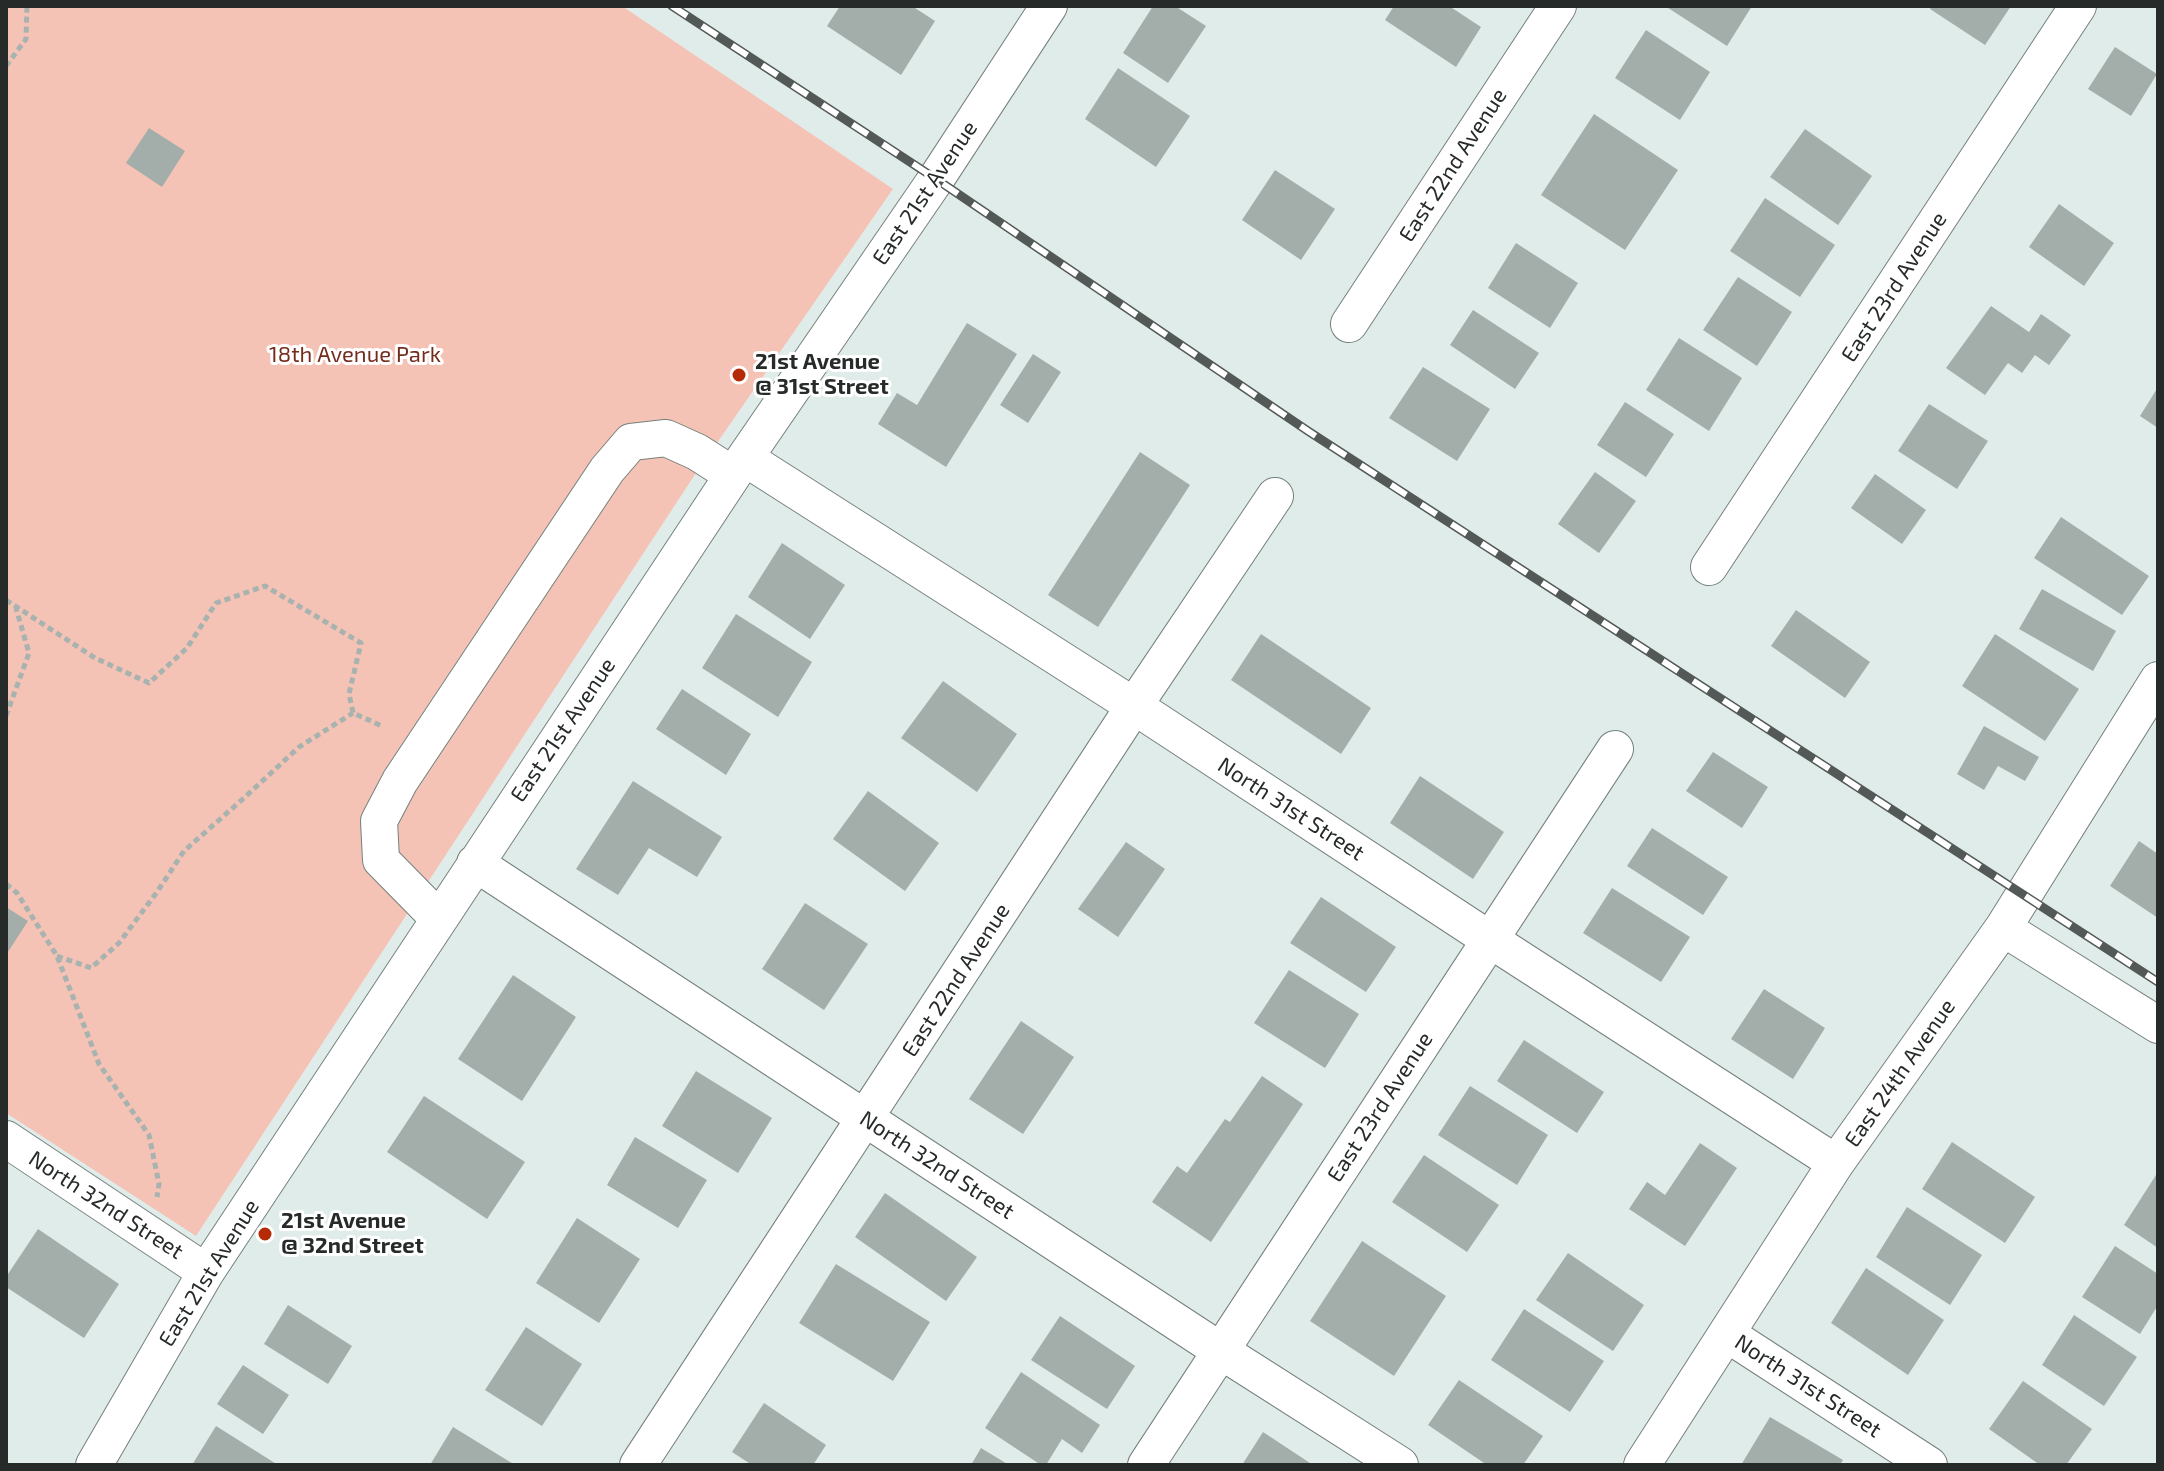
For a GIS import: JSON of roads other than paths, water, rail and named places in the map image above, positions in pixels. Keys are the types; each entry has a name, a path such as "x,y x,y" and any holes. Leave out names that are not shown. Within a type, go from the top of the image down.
{"street":[{"name":"East 21st Avenue","path":"100,1463 206,1272 475,863 1049,6"},
{"name":"East 22nd Avenue","path":"1349,324 1558,6"},
{"name":"East 23rd Avenue","path":"1709,567 2078,6"},
{"name":"North 31st Street","path":"439,919 381,860 379,821 400,781 607,470 631,442 666,438 739,467 1134,706 1836,1163"},
{"name":"East 22nd Avenue","path":"638,1465 1134,706 1275,496"},
{"name":"East 24th Avenue","path":"1642,1465 1836,1163 2003,928 2158,680"},
{"name":"East 23rd Avenue","path":"1146,1465 1615,749"},
{"name":"North 32nd Street","path":"475,863 1400,1465"},
{"path":"2003,928 2158,1025"},
{"name":"North 32nd Street","path":"6,1139 206,1272"},
{"name":"North 31st Street","path":"1727,1334 1929,1465"}],"railway":[{"path":"672,6 936,179 1308,431 2158,982"}],"place":[{"name":"21st Avenue @ 31st Street","path":"739,375"},
{"name":"21st Avenue @ 32nd Street","path":"265,1234"}],"park label":[{"name":"18th Avenue Park","path":"355,355"}]}
